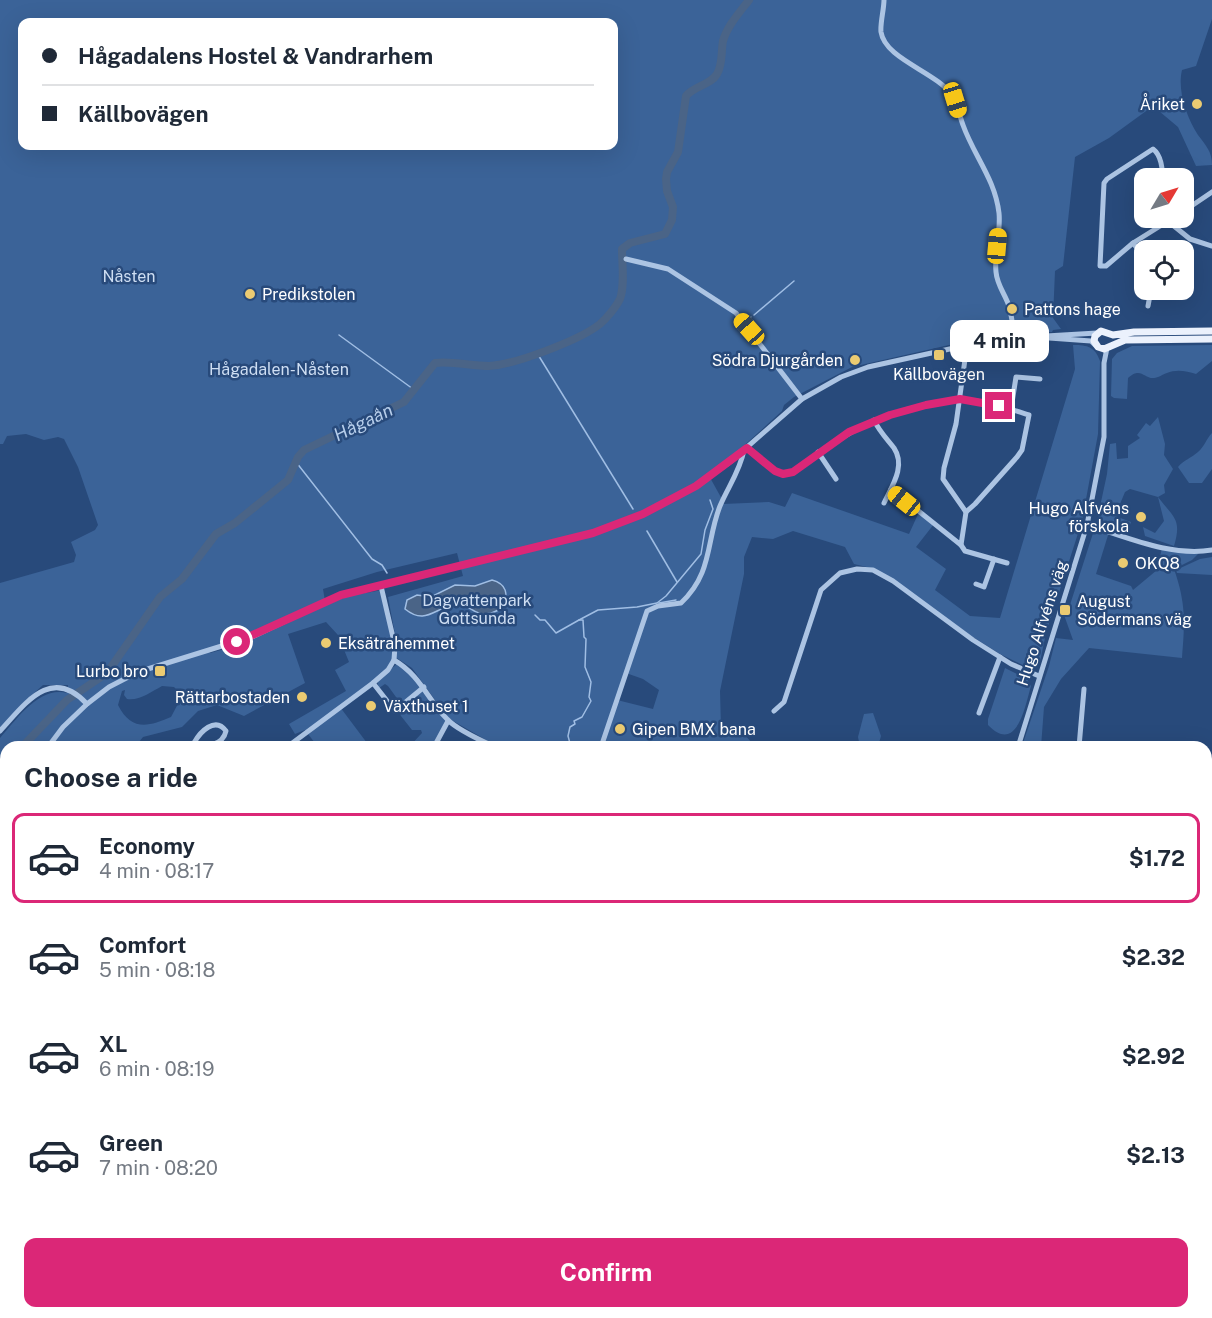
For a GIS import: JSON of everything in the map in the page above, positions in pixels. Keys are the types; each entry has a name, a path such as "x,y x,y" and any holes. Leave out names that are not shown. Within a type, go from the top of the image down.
{"main road":[{"path":"1212,331 1134,332 1113,335 1101,331 1094,338 1096,346 1104,349 1125,340 1212,339"},
{"path":"1107,332 1111,337 1109,346"}],"street":[{"path":"884,0 881,31 888,44 896,53 937,80 952,95 974,150 993,183 999,215 996,274 1000,290 1011,313 1014,338"},
{"path":"1156,228 1133,243 1106,266 1100,266 1104,183 1153,149 1156,150 1160,168"},
{"path":"1194,204 1212,192"},
{"path":"1178,228 1190,239 1212,246"},
{"path":"626,259 668,269 736,313 802,399"},
{"path":"1148,306 1149,300"},
{"path":"52,741 63,727 87,704 109,687 138,672 249,638 341,595 593,533 620,524 696,486 745,449 802,399 841,377 868,367 994,339 1097,333"},
{"path":"1035,337 1091,341 1096,346"},
{"path":"966,512 943,479 960,399 967,345"},
{"name":"Hugo Alfvéns väg","path":"1096,346 1104,363"},
{"name":"Hugo Alfvéns väg","path":"1020,741 1088,525 1104,437 1104,363 1109,346"},
{"path":"1011,409 1016,377 1040,379"},
{"path":"745,449 775,471 783,474 793,472 849,432 874,420 926,405 960,399 986,403 1029,415 1022,450 966,512 962,545"},
{"path":"874,420 896,451 900,464 884,502"},
{"path":"603,741 647,611 658,606 681,603 695,585 709,557 718,512 741,465 745,449"},
{"path":"818,452 836,479"},
{"path":"891,489 962,545 966,551 1006,563"},
{"path":"1088,525 1170,550 1187,553 1212,550"},
{"path":"976,584 984,587 994,559"},
{"path":"774,711 783,702 821,590 836,576 848,570 873,570 893,581 973,640 1000,657 1039,676"},
{"path":"296,741 373,683 388,670 394,660 395,646 381,585"},
{"path":"979,713 1000,657"},
{"path":"394,660 407,669 424,687 448,721 482,741"},
{"path":"373,683 395,711 424,687"},
{"path":"0,731 44,688 62,687 71,690 87,704"},
{"path":"1080,741 1084,688"},
{"path":"437,741 448,721"},
{"path":"195,741 206,728 220,725 226,731 224,738 220,741"}],"green space":[{"name":"Hågadalen-Nåsten","path":"0,0 1212,0 1212,19 1196,66 1182,70 1181,87 1187,112 1198,135 1210,152 1212,165 1196,166 1178,127 1153,106 1109,138 1075,157 1063,266 1055,271 1053,318 1061,329 1052,332 1002,333 852,367 794,397 737,452 708,474 723,504 769,502 785,507 792,493 909,534 919,512 934,524 916,547 946,569 935,590 970,616 1000,618 1075,369 1073,345 1090,348 1100,361 1098,434 1082,521 1037,667 1031,669 1000,654 875,569 854,564 845,547 793,531 773,539 752,537 744,557 744,574 720,691 721,728 727,734 743,733 750,741 488,741 448,718 412,668 395,657 388,670 340,707 366,741 313,741 305,730 295,734 289,724 346,691 335,670 349,662 338,635 326,622 288,634 305,683 244,716 217,705 198,711 182,727 143,737 140,741 0,741 0,738 29,706 47,694 67,693 68,685 43,685 0,729 0,583 74,562 76,555 71,542 95,530 98,525 78,467 64,439 58,437 44,440 26,434 7,436 3,444 0,444","holes":["457,553 463,576 388,597 395,634 382,590 341,599 227,648 210,653 207,649 241,639 325,601 323,589 377,572","626,673 643,679 659,690 653,709 617,700","162,686 174,687 180,693 180,700 171,717 155,723 134,723 118,705 122,691 125,690 124,695 127,699 131,699"]},
{"path":"1212,345 1212,361 1196,374 1174,371 1151,378 1136,373 1128,378 1127,399 1111,396 1112,359 1117,353 1132,346"},
{"path":"1158,417 1165,444 1164,455 1173,469 1164,485 1165,493 1158,497 1130,489 1125,492 1115,516 1131,522 1128,531 1115,528 1098,516 1107,474 1110,444 1116,443 1117,459 1128,458 1128,446 1140,438 1137,435 1146,423 1150,426"},
{"path":"1212,433 1212,469 1202,483 1189,483 1178,467 1200,450"},
{"path":"1158,497 1177,524 1174,546 1145,536 1143,527 1155,533 1164,521"},
{"path":"1095,527 1109,532 1096,574 1131,586 1133,590 1157,570 1162,548 1200,552 1192,560 1174,569 1184,613 1182,658 1089,648 1061,679 1044,707 1041,741 1024,741 1056,638 1073,640 1064,615 1069,608"},
{"path":"1212,557 1212,575 1177,573 1176,570 1200,559"},
{"path":"398,663 407,669 448,721 437,741 415,741 422,733 421,730 412,730 400,714 404,708 388,686 385,684 379,688 377,681"},
{"path":"1005,668 1027,679 1031,686 1018,724 1013,731 1006,734 998,733 988,725"},
{"path":"873,713 881,736 880,741 859,741 864,714"}],"shaded area":[{"path":"492,580 501,584 506,594 504,607 494,612 481,614 462,605 455,605 419,616 405,609 407,600 417,595 431,597 455,585 475,586"}],"waterway":[{"name":"Hågaån","path":"28,741 67,700 107,673 160,597 182,579 216,534 235,523 288,480 298,457 304,450 404,402 435,363 500,365 546,351 578,337 606,319 622,293 622,249 630,243 665,234 672,220 673,207 667,191 666,179 667,172 678,152 686,96 711,81 717,74 727,30 749,0"},
{"path":"754,315 794,281"},
{"path":"746,321 751,317"},
{"path":"339,335 413,389"},
{"path":"537,353 633,509"},
{"path":"296,462 372,559 382,565 387,573"},
{"path":"579,620 598,610 657,603 666,596 701,554 705,530 713,509 710,500"},
{"path":"647,531 677,582"},
{"path":"659,603 676,600"},
{"path":"505,601 512,604"},
{"path":"535,615 540,620 545,620 556,633 583,620 586,639 585,667 591,682 589,697 591,701 582,717 574,721 575,724 570,727 569,741"}],"place":[{"name":"Åriket","path":"1197,104"},
{"name":"Predikstolen","path":"250,294"},
{"name":"Pattons hage","path":"1012,309"},
{"name":"Källbovägen","path":"939,355"},
{"name":"Södra Djurgården","path":"855,360"},
{"name":"Hugo Alfvéns förskola","path":"1141,517"},
{"name":"OKQ8","path":"1123,563"},
{"name":"August Södermans väg","path":"1065,610"},
{"name":"Eksätrahemmet","path":"326,643"},
{"name":"Lurbo bro","path":"160,671"},
{"name":"Rättarbostaden","path":"302,697"},
{"name":"Växthuset 1","path":"371,706"},
{"name":"Gipen BMX bana","path":"620,729"}],"route":[{"path":"237,642 341,595 531,549 620,524 696,486 747,448 775,471 783,474 793,472 849,432 874,420 926,405 960,399 999,406"}],"park label":[{"name":"Nåsten","path":"129,276"},
{"name":"Dagvattenpark Gottsunda","path":"477,609"}]}
